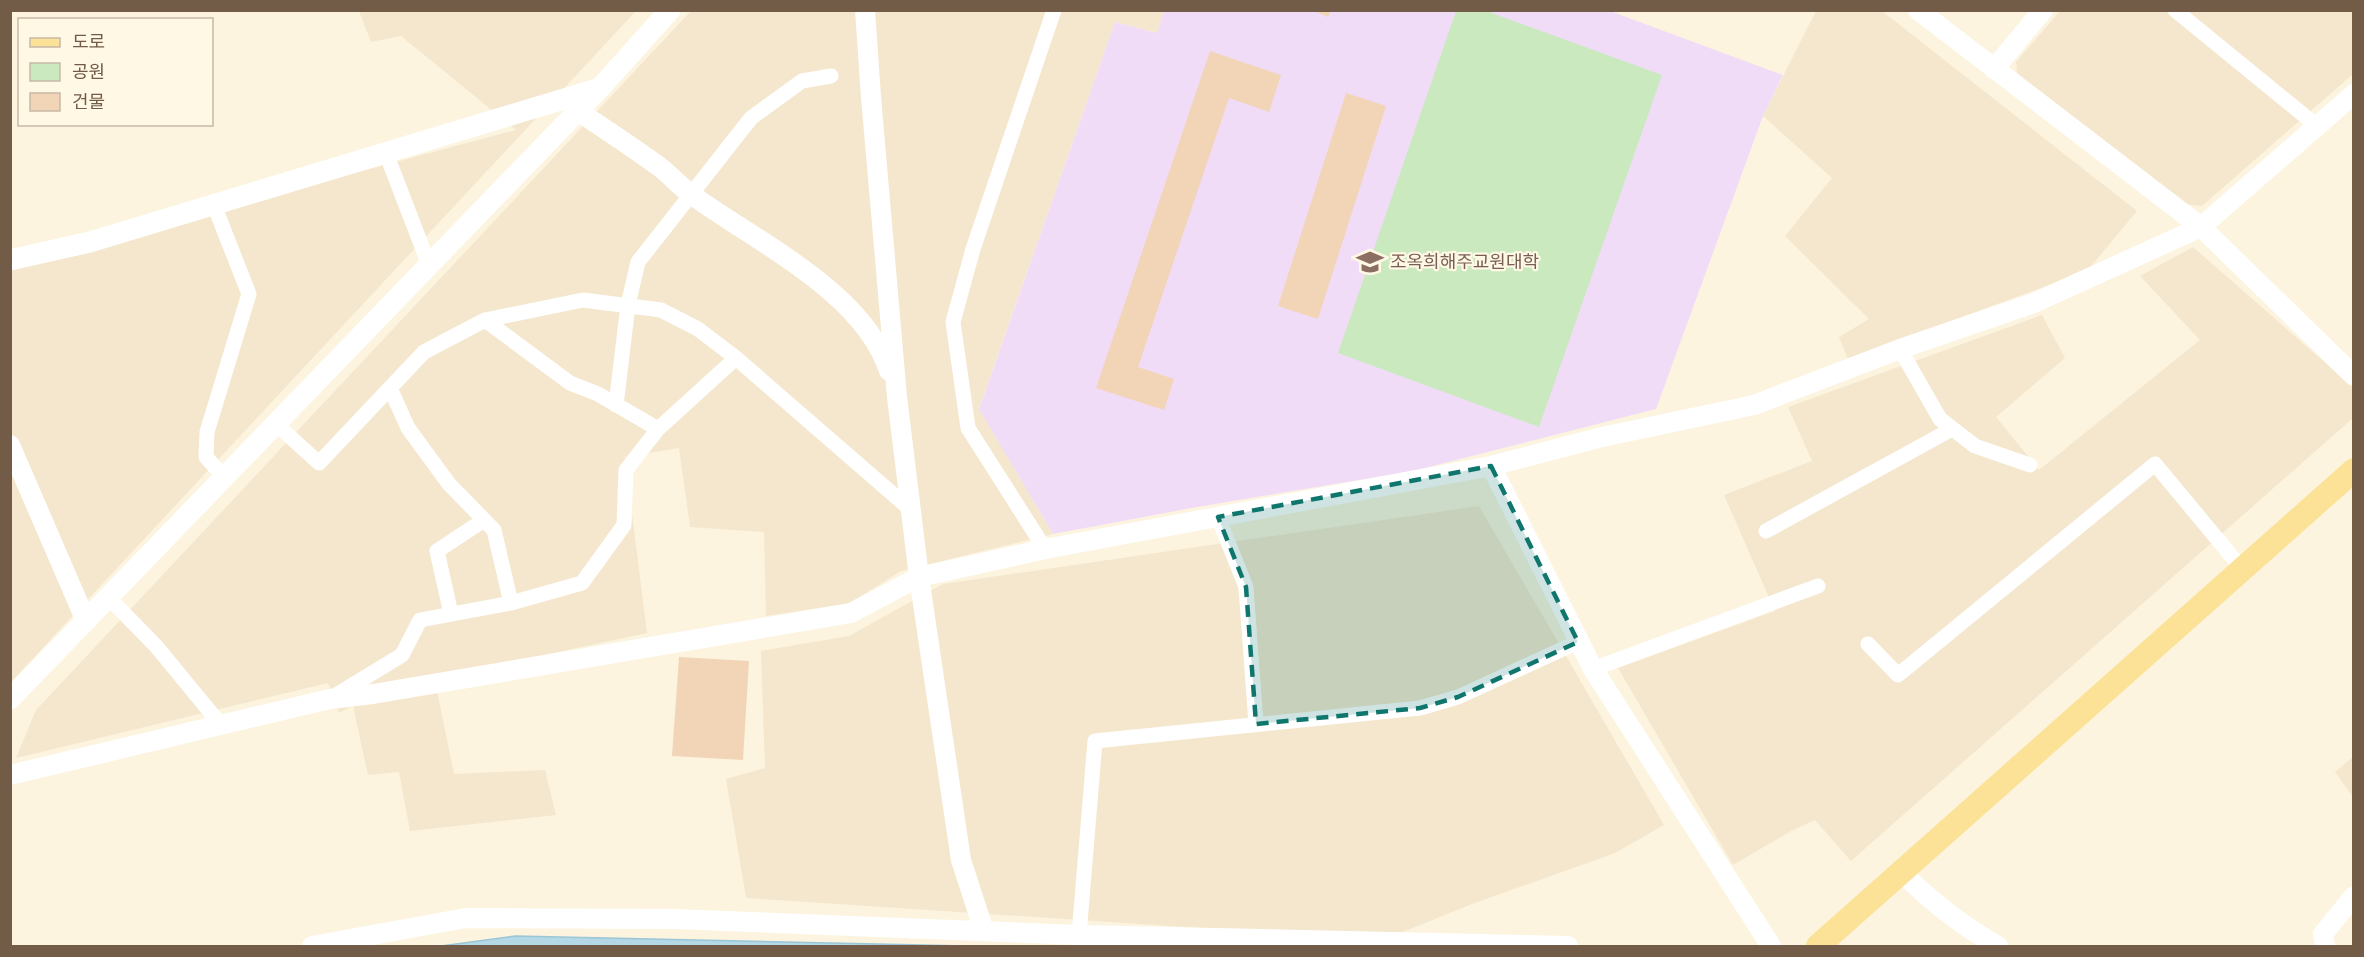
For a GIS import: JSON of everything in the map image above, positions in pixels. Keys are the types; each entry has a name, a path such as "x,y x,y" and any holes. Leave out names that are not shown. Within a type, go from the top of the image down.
{"main road":[{"path":"10,699 578,111 670,10"},
{"path":"10,260 90,242 600,88"},
{"path":"1818,946 2354,470"}],"street":[{"path":"866,10 870,97 897,397 910,509 961,860 984,931"},
{"path":"1045,549 968,428 953,322 973,249 1054,10"},
{"path":"1918,10 2202,227 2354,376"},
{"path":"1994,69 2043,10"},
{"path":"2175,10 2317,126"},
{"path":"616,405 628,306 638,262 751,118 802,81 831,76"},
{"path":"10,776 330,699 373,694 851,613 919,577 1045,549 1491,466 1602,436 1754,405 2034,303 2202,227 2354,94"},
{"path":"578,111 662,169 691,194 811,274 852,313 883,353 897,397"},
{"path":"386,153 429,265"},
{"path":"214,205 249,294 207,432 206,457 224,477"},
{"path":"276,424 319,463 424,352 485,320 583,300 661,310 698,328 736,358 910,509"},
{"path":"485,320 570,383 598,394 658,429"},
{"path":"1900,350 1940,419 1975,446 2030,465"},
{"path":"330,699 402,655 420,620 511,603 582,583 624,525 626,470 658,429 736,358"},
{"path":"390,388 408,428 449,484 494,530 511,603"},
{"path":"1766,531 1952,429"},
{"path":"10,445 86,621"},
{"path":"1868,644 1898,675 2155,464 2243,570"},
{"path":"1491,466 1593,669 1771,946"},
{"path":"1218,517 1246,587 1256,724"},
{"path":"451,614 437,551 484,520"},
{"path":"1593,669 1818,586"},
{"path":"108,597 156,646 221,725"},
{"path":"1079,935 1095,741 1420,708 1458,697 1578,642"},
{"path":"1901,872 1936,906 1975,934 1998,946"},
{"path":"2325,946 2323,934 2354,897"},
{"path":"312,946 466,918 675,919 1079,935 1568,946"}],"highlighted area":[{"path":"1491,466 1578,642 1458,697 1420,708 1256,724 1246,587 1218,517"}],"shaded area":[{"path":"359,11 636,11 11,682 11,265 516,130 401,36 371,42"},
{"path":"691,11 1164,11 1157,33 1115,22 979,408 1053,534 901,571 850,603 766,616 764,532 690,527 679,448 625,457 647,633 437,678 437,691 454,774 545,770 556,815 410,831 399,772 368,775 353,706 339,713 328,683 16,758 36,710"},
{"name":"조옥희해주교원대학","path":"1164,11 1610,11 1783,75 1763,116 1656,409 1413,471 1053,534 979,409 1115,22 1157,33"},
{"path":"1816,11 1882,11 2137,211 2087,271 1848,359 1839,337 1869,319 1785,236 1832,178 1763,116"},
{"path":"2060,11 2353,11 2353,74 2202,206 2182,204 2017,74 2016,62"},
{"path":"2193,247 2353,387 2353,418 1851,861 1815,820 1791,831 1733,865 1618,668 1775,611 1724,495 1812,461 1788,407 2042,315 2065,358 1996,417 2039,470 2200,340 2140,276"},
{"path":"1479,506 1664,825 1615,853 1472,904 1383,940 746,898 726,779 765,768 761,651 849,636 943,584"},
{"path":"2353,757 2353,797 2335,772"}],"green space":[{"path":"1456,11 1486,11 1662,75 1539,427 1338,353"}],"water":[{"path":"515,936 968,946 441,946"}],"building":[{"path":"1311,10 1331,10 1328,17"},
{"path":"1210,51 1281,75 1269,112 1229,98 1138,367 1174,379 1164,410 1096,388"},
{"path":"1346,93 1386,106 1318,319 1278,306"},
{"path":"679,657 749,661 743,760 672,756"}],"place":[{"name":"조옥희해주교원대학","path":"1370,262"}]}
